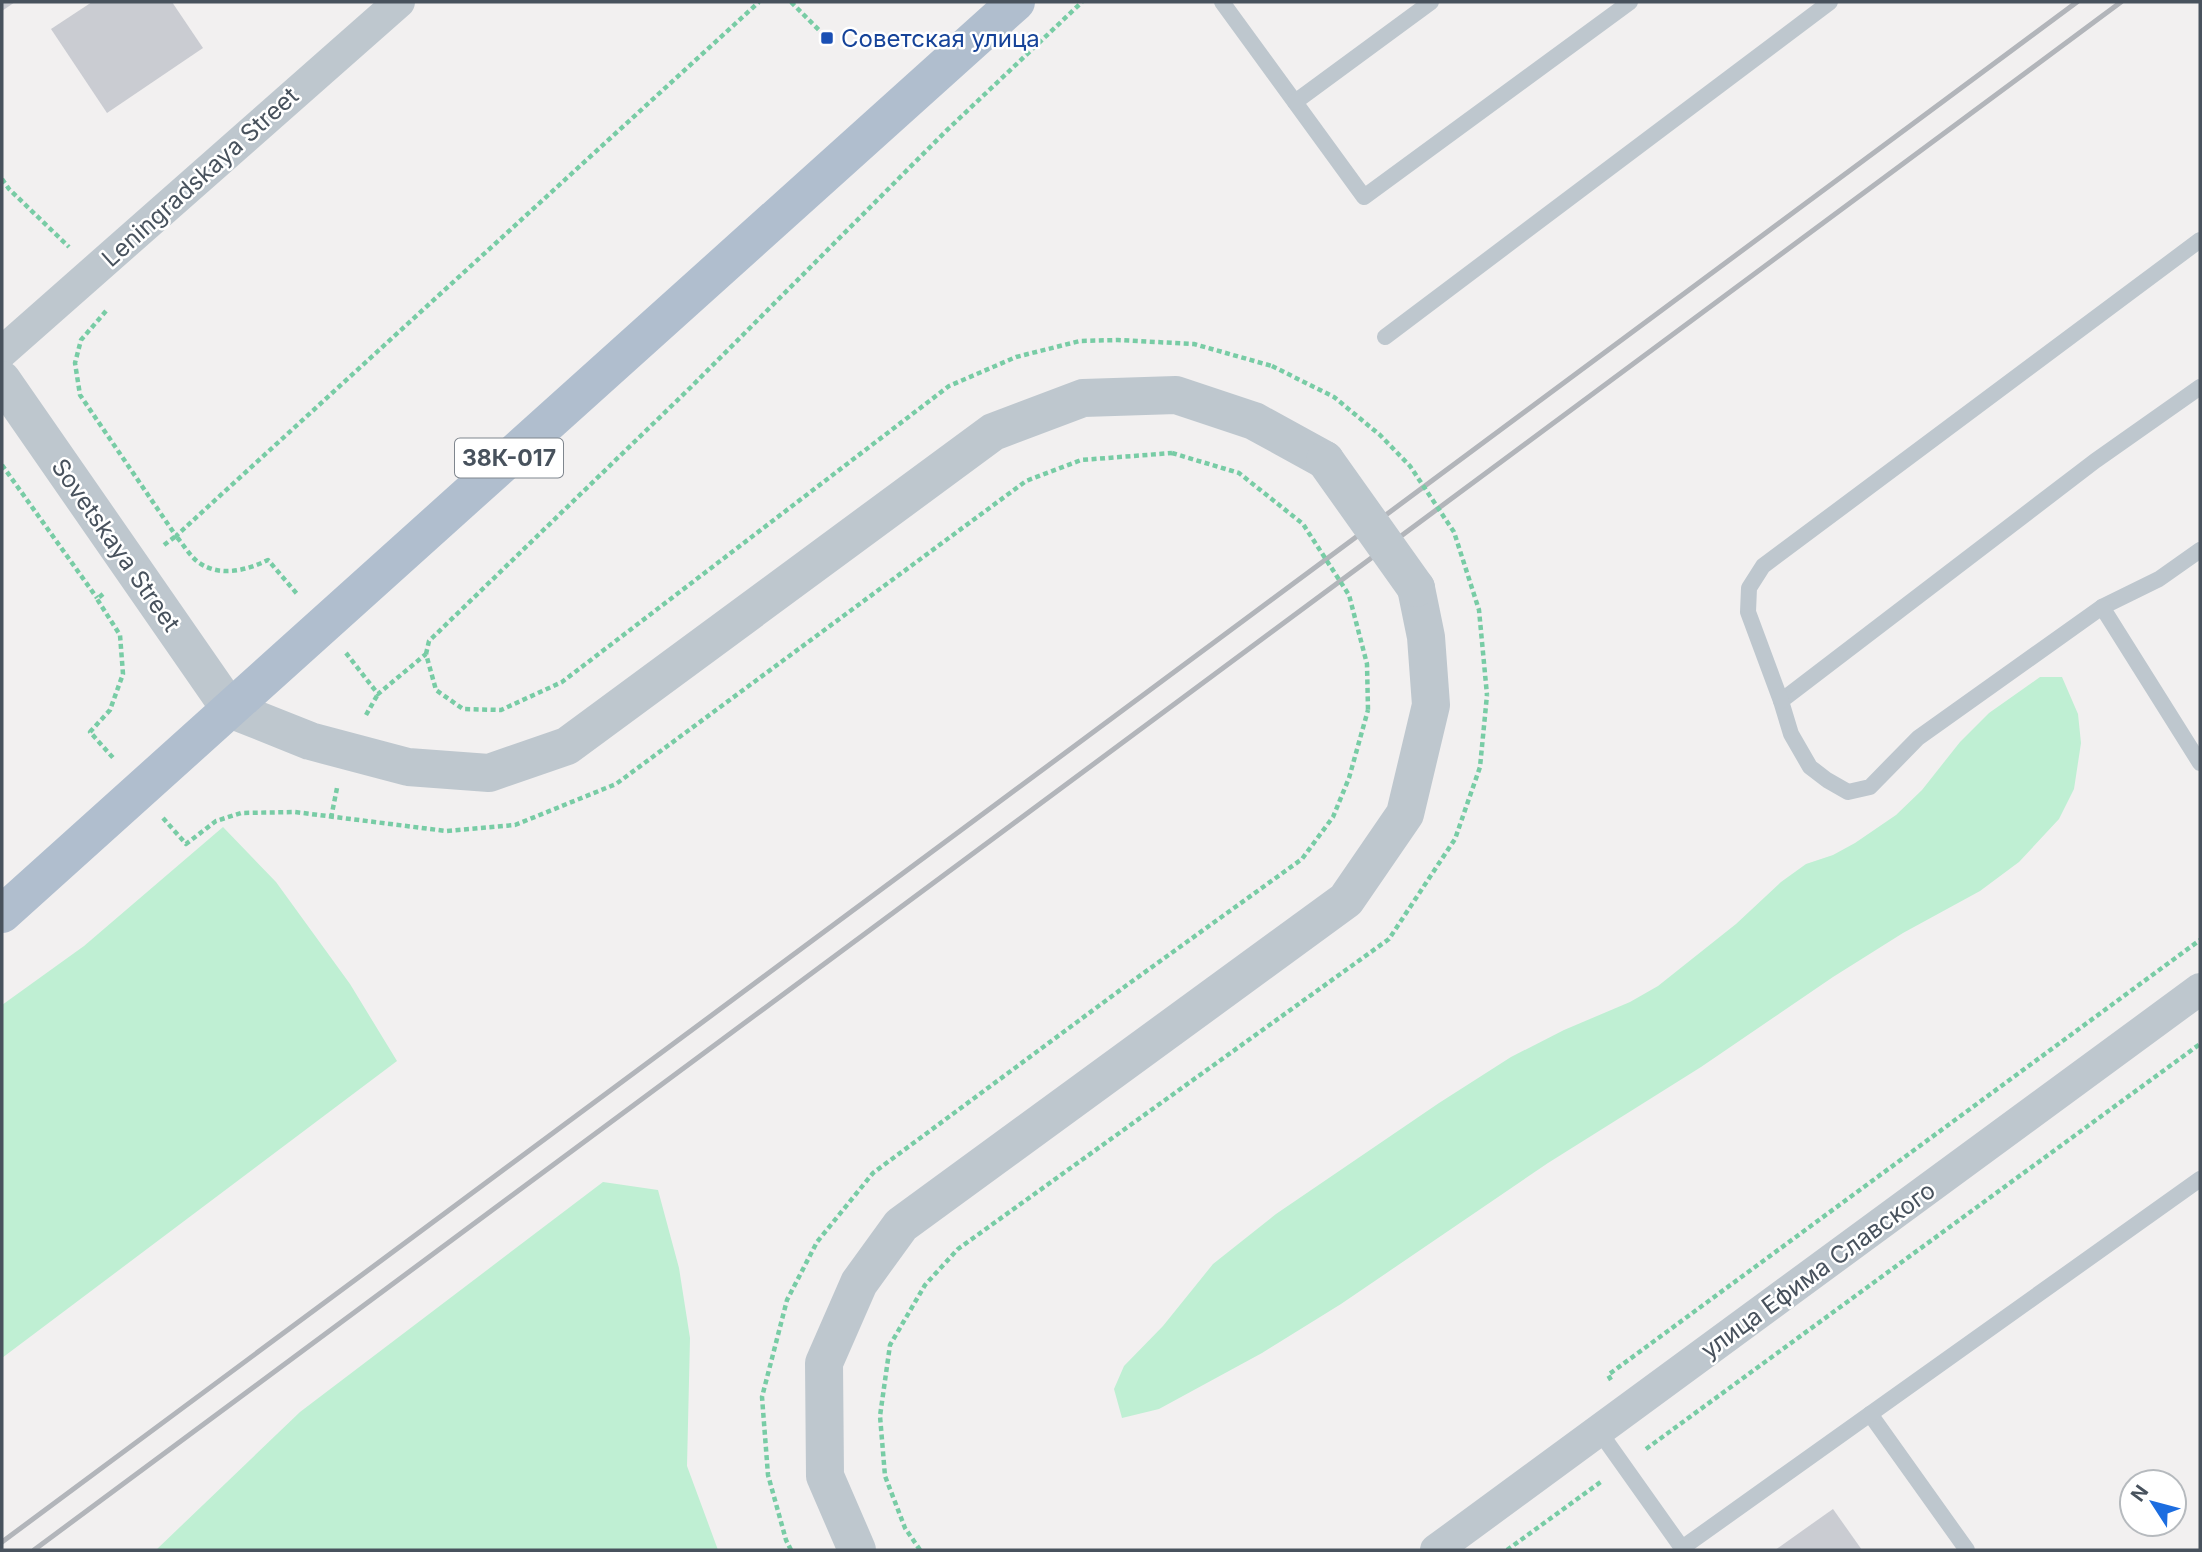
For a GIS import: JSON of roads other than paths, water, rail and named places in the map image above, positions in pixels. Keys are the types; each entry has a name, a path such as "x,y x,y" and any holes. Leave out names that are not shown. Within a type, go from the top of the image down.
{"main road":[{"name":"38К-017","path":"2,914 1016,2"}],"street":[{"name":"Leningradskaya Street","path":"2,352 399,2"},
{"name":"Sovetskaya Street","path":"2,380 230,709"},
{"path":"230,709 310,741 408,767 489,773 567,746 993,432 1083,398 1176,395 1254,421 1325,460 1416,588 1426,637 1431,705 1405,814 1346,900 901,1225 859,1283 824,1363 825,1476 857,1550"},
{"name":"улица Ефима Славского","path":"1436,1550 2200,989"}],"lane":[{"path":"1295,102 1431,2"},
{"path":"1229,4 1364,197 1630,2"},
{"path":"1385,337 1830,2"},
{"path":"2200,240 1763,566 1749,589 1748,612 1791,734 1810,767 1848,792 1871,787 1918,738 2102,607 2159,579 2200,550"},
{"path":"1781,701 2084,469 2200,387"},
{"path":"2102,607 2200,763"},
{"path":"1598,1431 1681,1549 2200,1179"},
{"path":"1870,1414 1967,1550"}],"railway":[{"path":"2,1542 2077,2"},
{"path":"34,1550 2121,2"}],"place":[{"name":"Советская улица","path":"827,38"}]}
